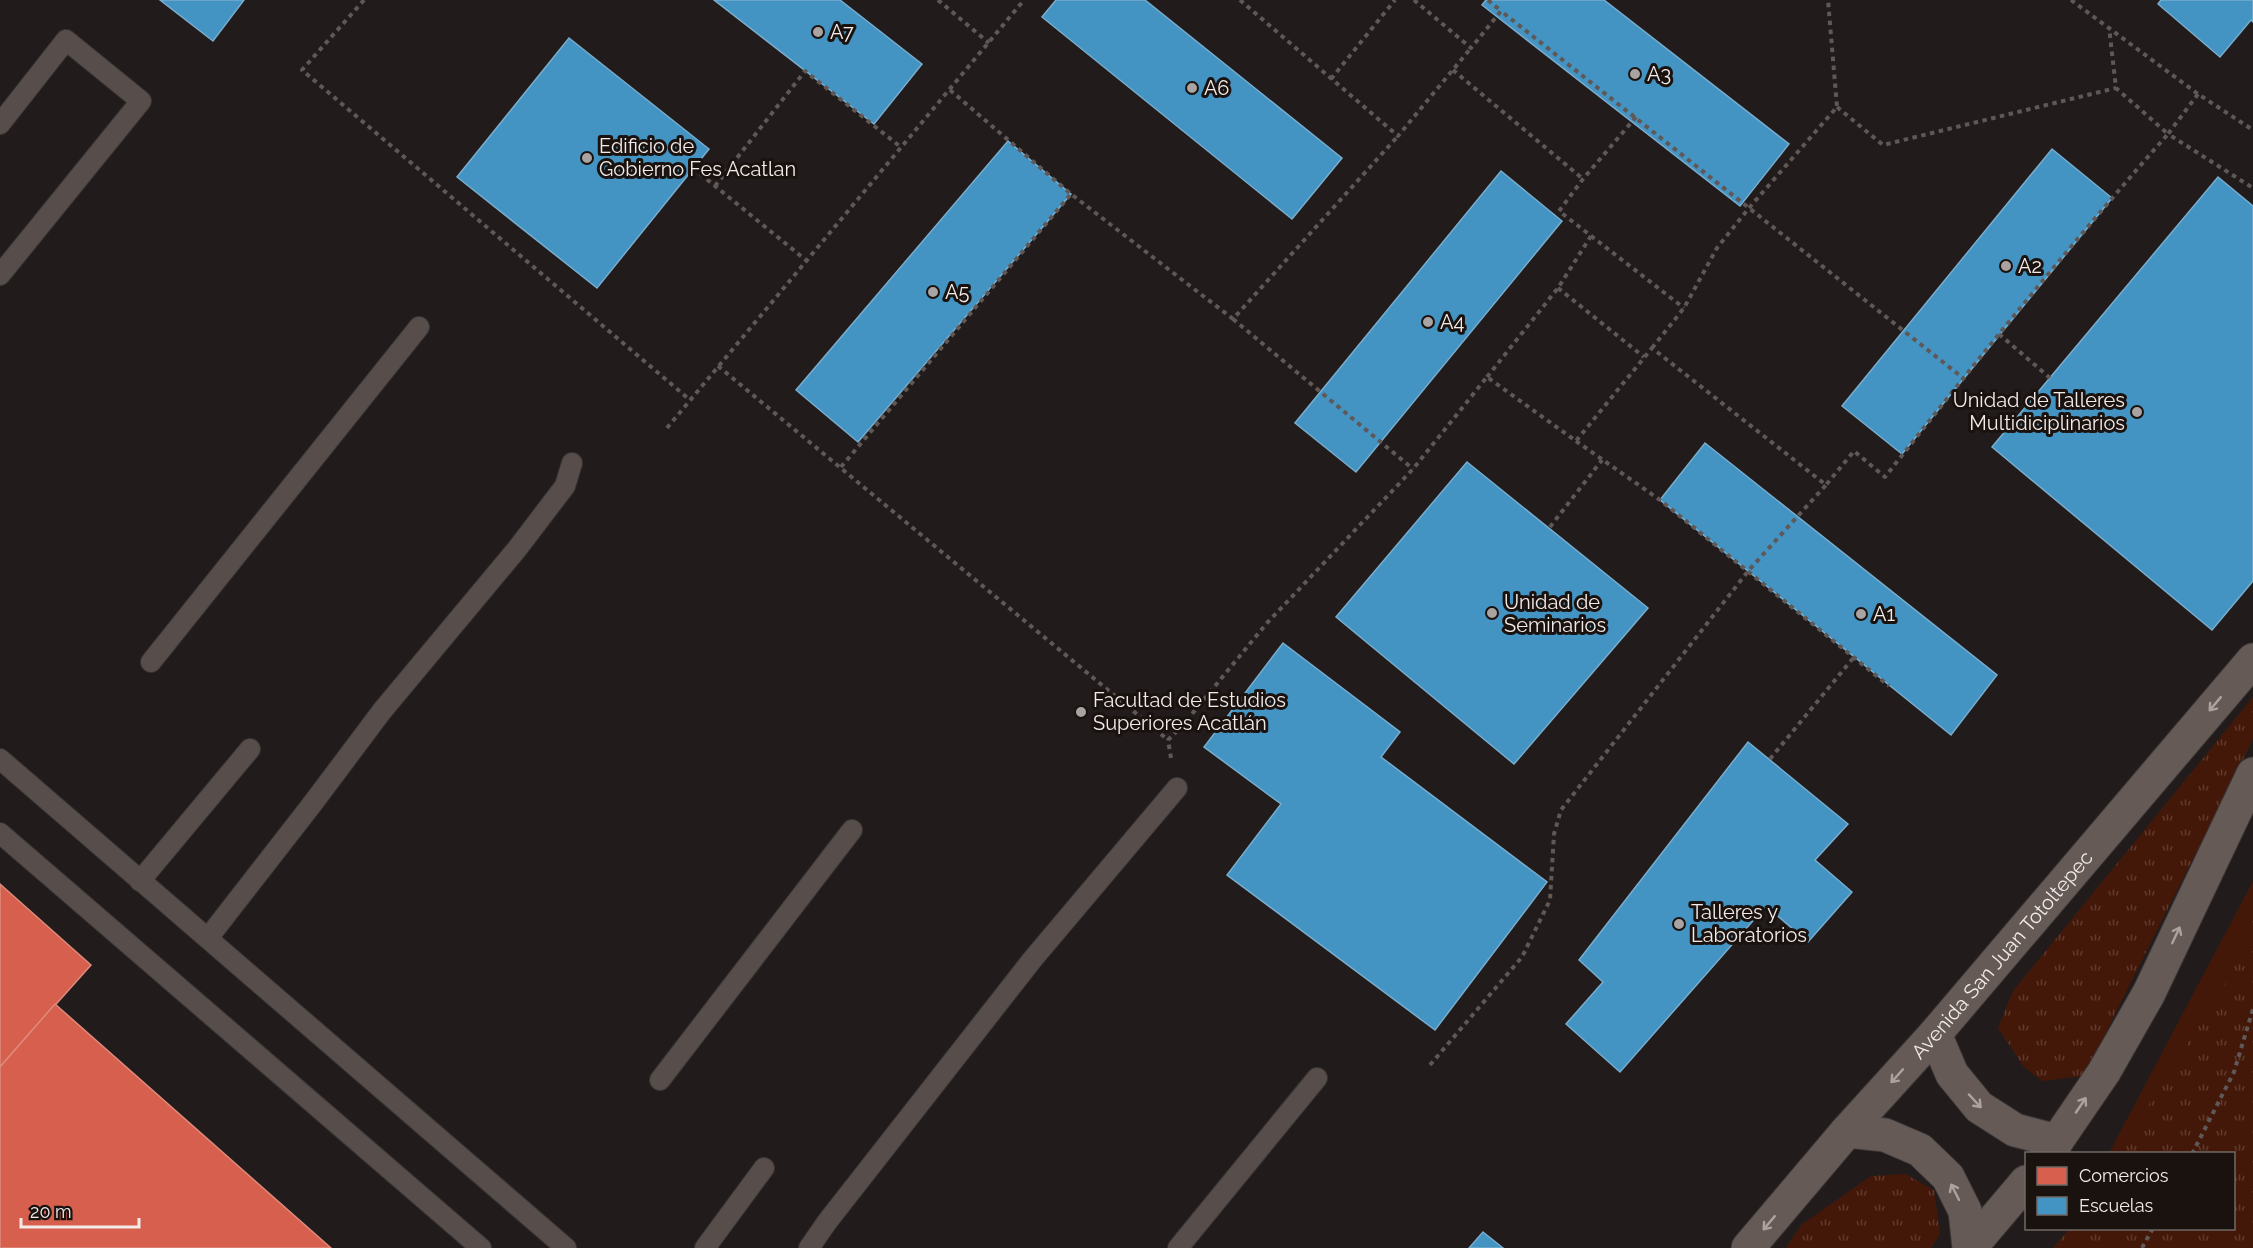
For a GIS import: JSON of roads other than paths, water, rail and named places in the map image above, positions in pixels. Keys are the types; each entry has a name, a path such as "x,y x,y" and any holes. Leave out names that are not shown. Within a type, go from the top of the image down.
{"main road":[{"name":"Avenida San Juan Totoltepec","path":"1748,1248 1847,1131 1935,1034 2253,660"},
{"path":"1935,1034 1952,1074 1979,1107 2015,1130 2053,1147 2104,1072 2149,993 2253,774"},
{"path":"1847,1131 1885,1135 1920,1150 1948,1177 1965,1211 1970,1248"},
{"path":"1970,1248 2025,1183"}],"lane":[{"path":"0,124 66,40 141,102 2,269"},
{"path":"151,662 419,327"},
{"path":"208,938 382,711 517,549 565,486 572,463"},
{"path":"140,881 250,749"},
{"path":"0,759 566,1248"},
{"path":"810,1248 827,1222 1032,960 1177,788"},
{"path":"660,1080 852,830"},
{"path":"0,833 482,1248"},
{"path":"1178,1248 1317,1078"},
{"path":"705,1248 764,1168"}],"place":[{"name":"A7","path":"818,32"},
{"name":"A3","path":"1635,74"},
{"name":"A6","path":"1192,88"},
{"name":"Edificio de Gobierno Fes Acatlan","path":"587,158"},
{"name":"A2","path":"2006,266"},
{"name":"A5","path":"933,292"},
{"name":"A4","path":"1428,322"},
{"name":"Unidad de Talleres Multidiciplinarios","path":"2137,412"},
{"name":"Unidad de Seminarios","path":"1492,613"},
{"name":"A1","path":"1861,614"},
{"name":"Facultad de Estudios Superiores Acatlán","path":"1081,712"},
{"name":"Talleres y Laboratorios","path":"1679,924"}]}
